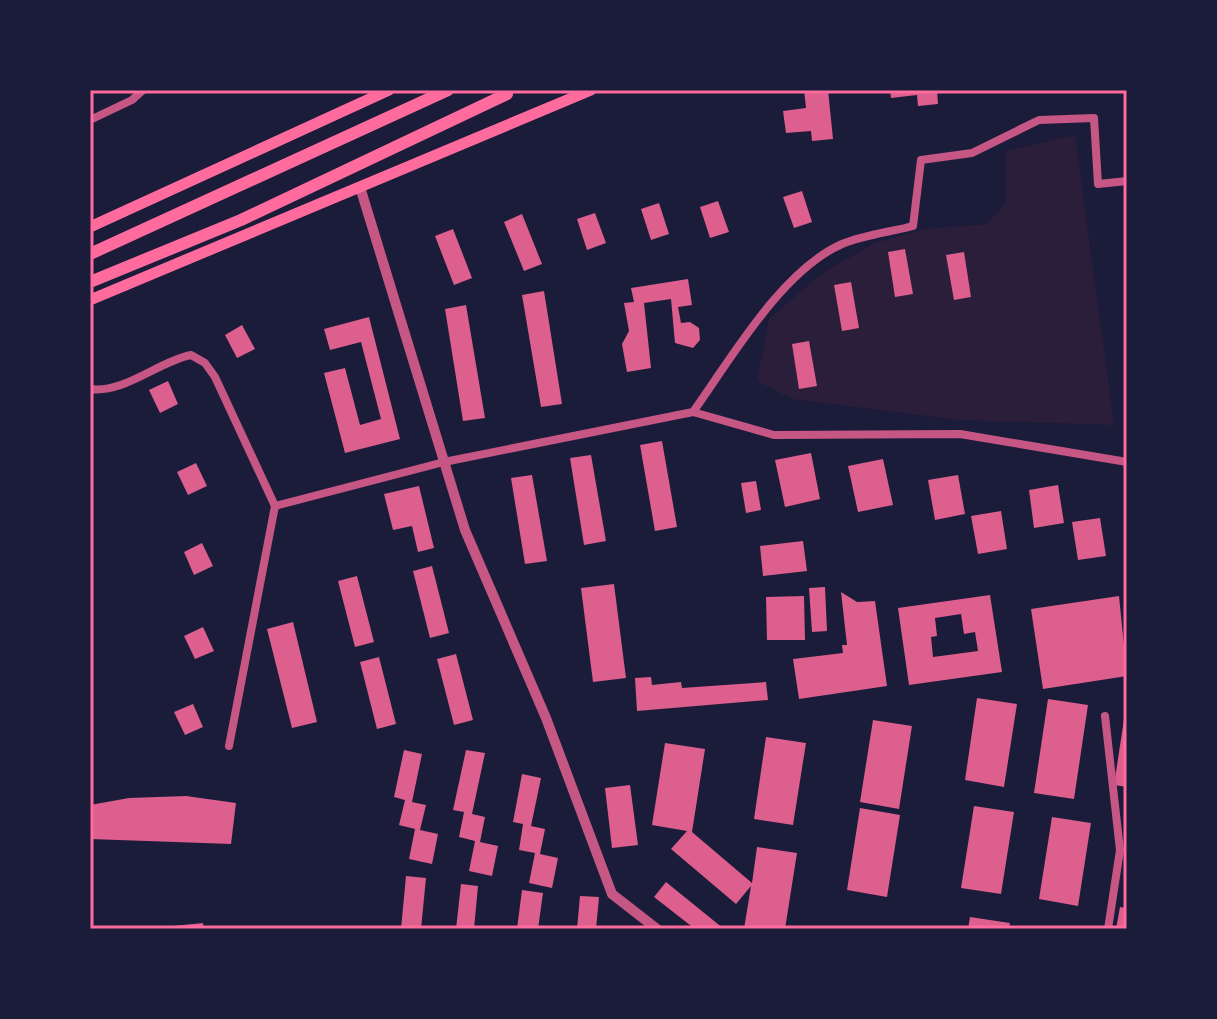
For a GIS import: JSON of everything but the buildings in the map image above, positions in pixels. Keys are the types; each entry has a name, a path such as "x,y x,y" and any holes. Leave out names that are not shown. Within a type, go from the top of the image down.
{"main road":[{"path":"90,227 389,90"},
{"path":"90,254 448,90"},
{"path":"90,300 583,92"},
{"path":"90,282 241,220 507,94"}],"street":[{"path":"90,120 132,100 143,90"},
{"path":"693,412 756,324 805,268 842,244 913,226 921,160 972,153 1039,120 1094,118 1098,184 1127,181"},
{"path":"360,187 465,530 546,718 612,894 657,929"},
{"path":"90,389 98,390 130,380 191,355 205,363 266,482 275,506 229,746"},
{"path":"275,506 444,462 693,412 774,435 960,434 1127,462"},
{"path":"1105,716 1120,850 1108,929"}],"shaded area":[{"path":"1075,135 1114,425 959,420 792,399 757,381 769,319 824,272 875,243 925,229 987,224 1006,202 1006,151"}]}
